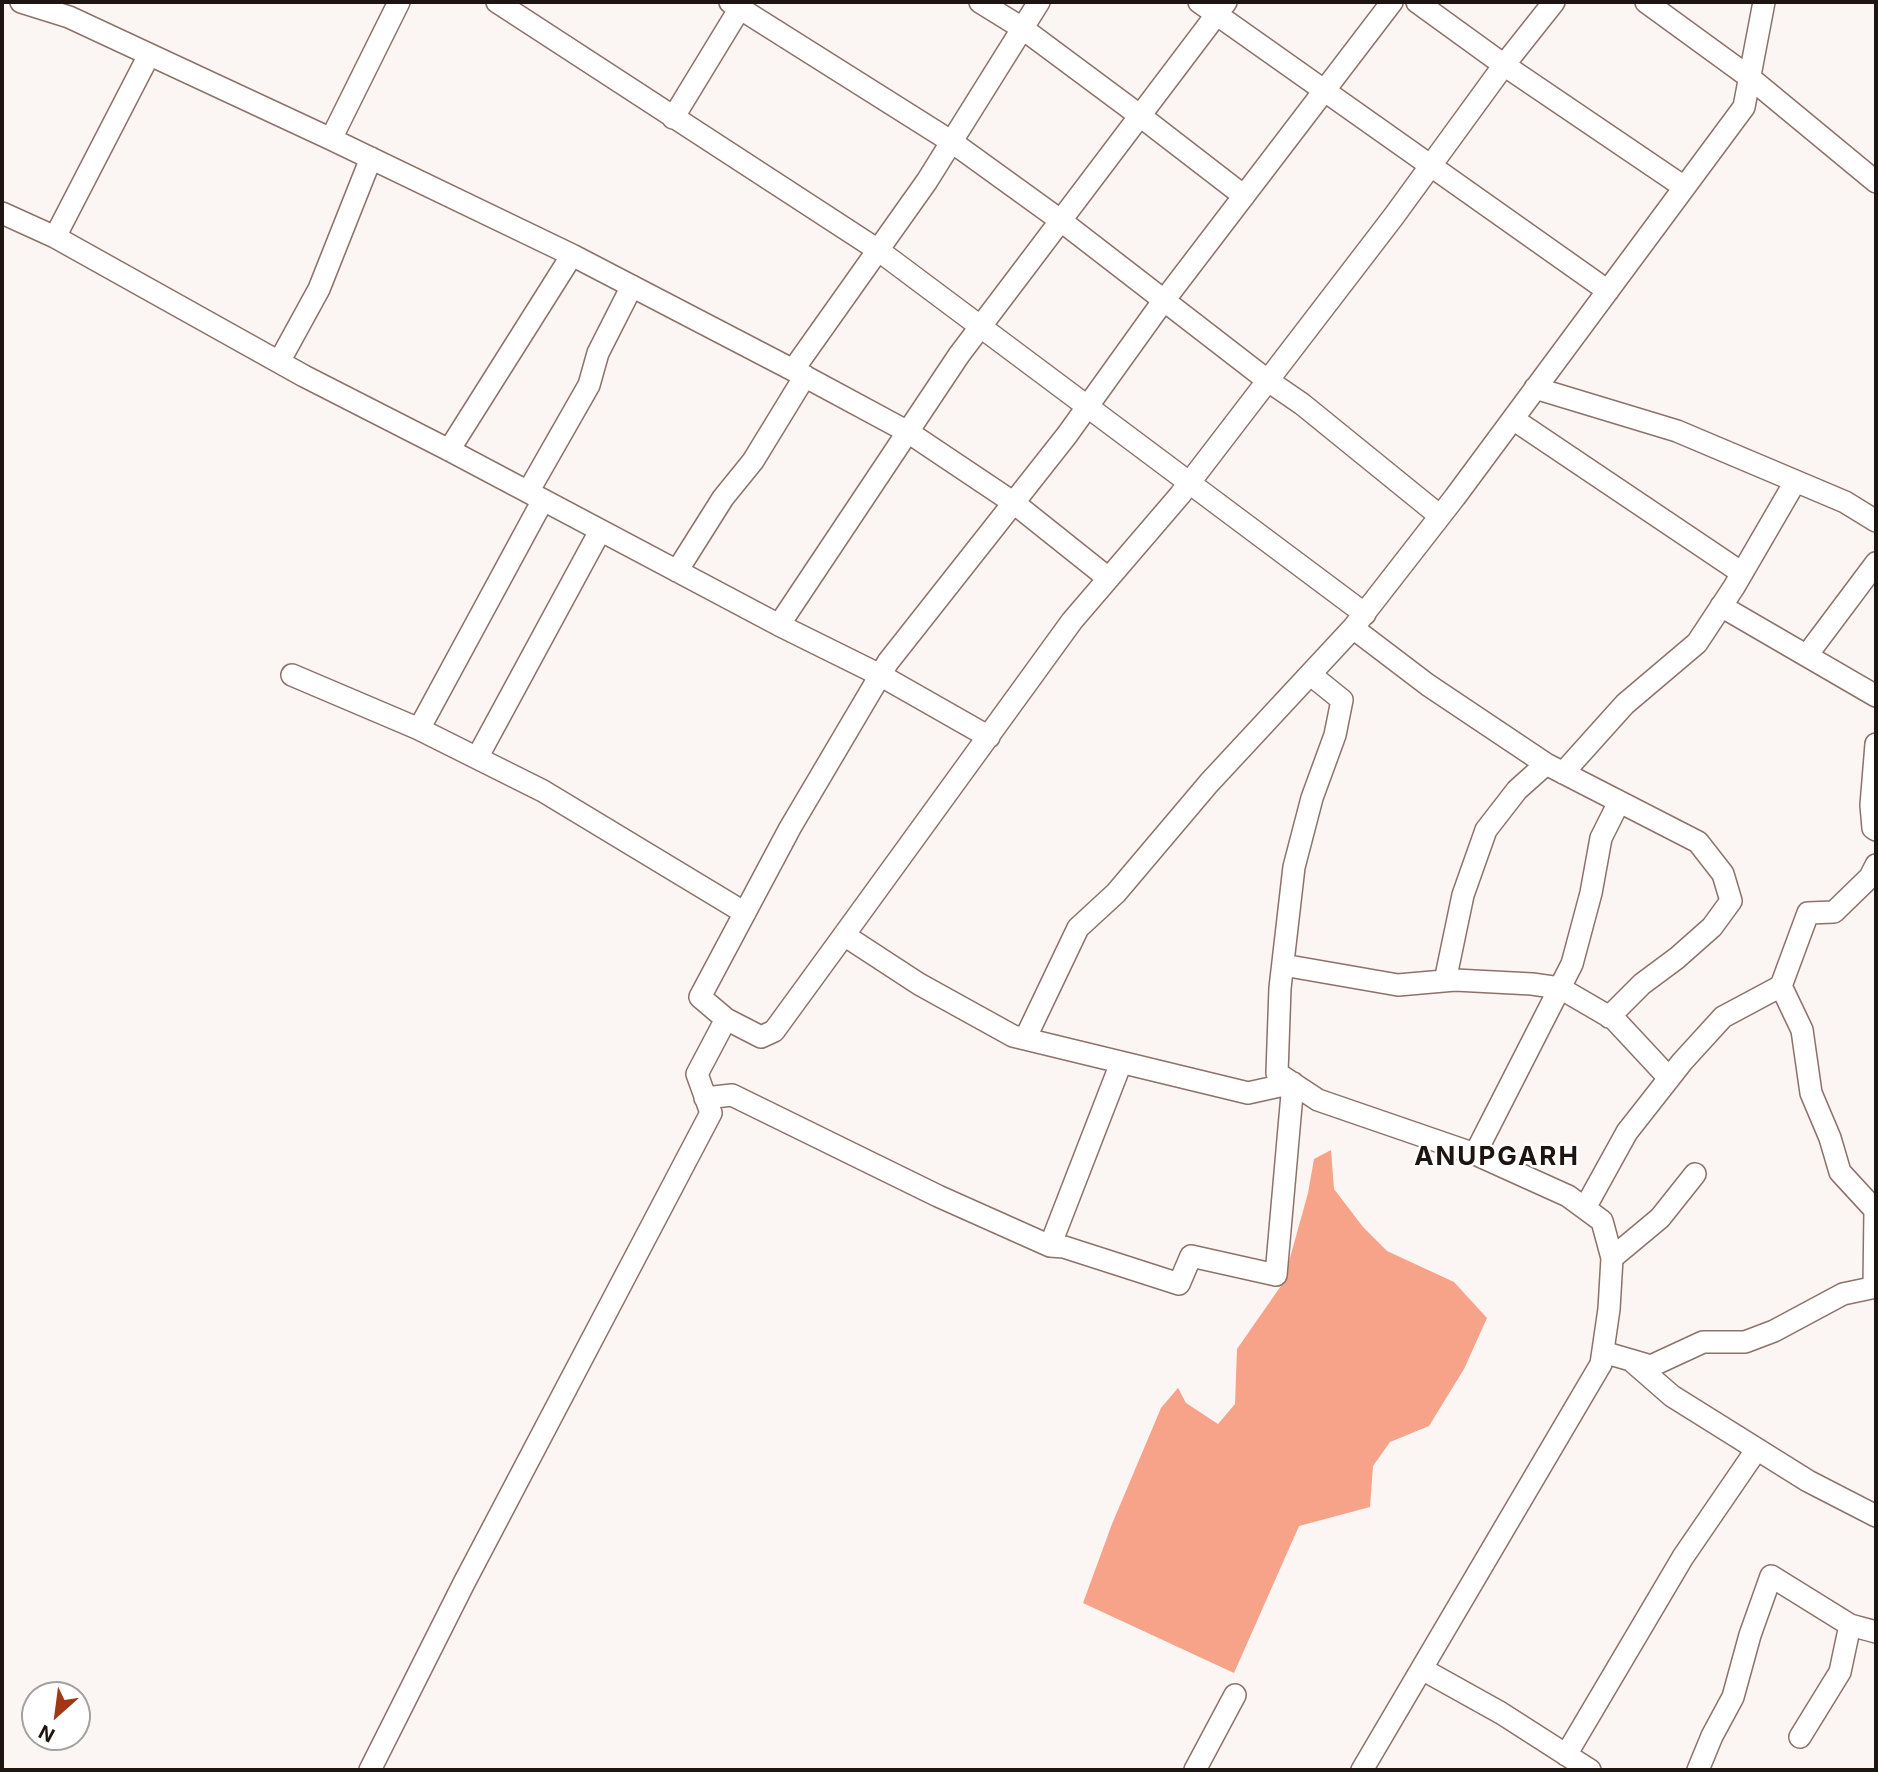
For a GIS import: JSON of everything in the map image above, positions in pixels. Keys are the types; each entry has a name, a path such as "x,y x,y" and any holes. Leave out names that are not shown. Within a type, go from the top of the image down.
{"street":[{"path":"21,2 72,9 149,55 371,158 572,256 799,373 908,432 1014,503 1108,578"},
{"path":"331,139 399,2"},
{"path":"497,2 878,250 1190,481 1359,621 1427,685 1554,768 1698,842 1723,874 1731,901 1712,927 1642,984 1609,1017"},
{"path":"980,2 1022,29 1244,196"},
{"path":"677,571 723,498 753,461 799,373 878,250 927,181 1039,2"},
{"path":"1392,2 1165,300 1088,407 888,662 790,828 700,997 726,1020 761,1037 774,1031 1072,621 1190,481 1554,2"},
{"path":"1417,2 1504,65 1684,187"},
{"path":"1646,2 1749,77 1876,181"},
{"path":"1025,1039 1077,928 1116,893 1209,783 1359,621 1513,419 1744,107 1764,2"},
{"path":"673,118 735,5 952,142 1060,220 1302,404 1440,516"},
{"path":"779,625 980,327 1139,115 1214,6 1324,92 1608,291"},
{"path":"55,237 149,55"},
{"path":"279,362 319,289 371,158"},
{"path":"2,213 55,237 279,362 779,625 880,675 989,737"},
{"path":"449,450 572,256"},
{"path":"419,729 536,496 589,385 598,354 632,286"},
{"path":"1535,388 1676,431 1845,502 1876,521"},
{"path":"1513,419 1742,573"},
{"path":"1445,981 1463,895 1486,830 1517,790 1554,768 1697,643 1795,482"},
{"path":"477,758 600,531"},
{"path":"1807,654 1876,563"},
{"path":"1721,606 1876,696"},
{"path":"292,675 419,729 543,790 745,913"},
{"path":"1311,675 1342,701 1335,735 1312,798 1294,867 1283,965 1277,1073 1318,1100 1475,1154 1568,1196 1602,1221 1612,1258 1609,1309 1601,1364 1362,1770"},
{"path":"1876,744 1871,805 1873,828 1876,830"},
{"path":"1475,1154 1560,988 1575,953 1591,893 1601,838 1619,802"},
{"path":"1585,1208 1627,1132 1669,1078 1723,1017 1781,986 1808,913 1834,912 1870,877 1876,866"},
{"path":"844,934 919,984 1013,1036 1248,1093 1293,1083"},
{"path":"1283,965 1398,985 1445,981 1532,984 1560,988 1615,1020 1669,1078"},
{"path":"1603,1352 1651,1366 1703,1342 1745,1342 1774,1331 1843,1293 1875,1287 1874,1210 1840,1172 1830,1138 1811,1093 1802,1030 1781,986"},
{"path":"370,1770 464,1583 710,1113 697,1074 726,1020"},
{"path":"1050,1246 1121,1063"},
{"path":"705,1098 732,1095 938,1196 1050,1246 1064,1247 1179,1284 1191,1256 1276,1275 1293,1083"},
{"path":"1612,1258 1660,1218 1695,1174"},
{"path":"1631,1360 1672,1396 1808,1481 1876,1516"},
{"path":"1566,1755 1683,1557 1757,1449"},
{"path":"1698,1770 1733,1697 1750,1635 1771,1576 1850,1625 1876,1632"},
{"path":"1800,1737 1840,1672 1850,1625"},
{"path":"1422,1669 1501,1713 1589,1770"},
{"path":"1195,1770 1235,1695"}],"shaded area":[{"path":"1331,1150 1334,1189 1363,1227 1387,1251 1454,1282 1487,1318 1464,1369 1429,1426 1390,1442 1373,1466 1370,1507 1299,1526 1234,1673 1083,1603 1112,1524 1161,1408 1178,1388 1186,1403 1218,1424 1235,1404 1237,1349 1283,1283 1308,1193 1314,1159"}],"district":[{"name":"ANUPGARH","path":"1497,1157"}]}
